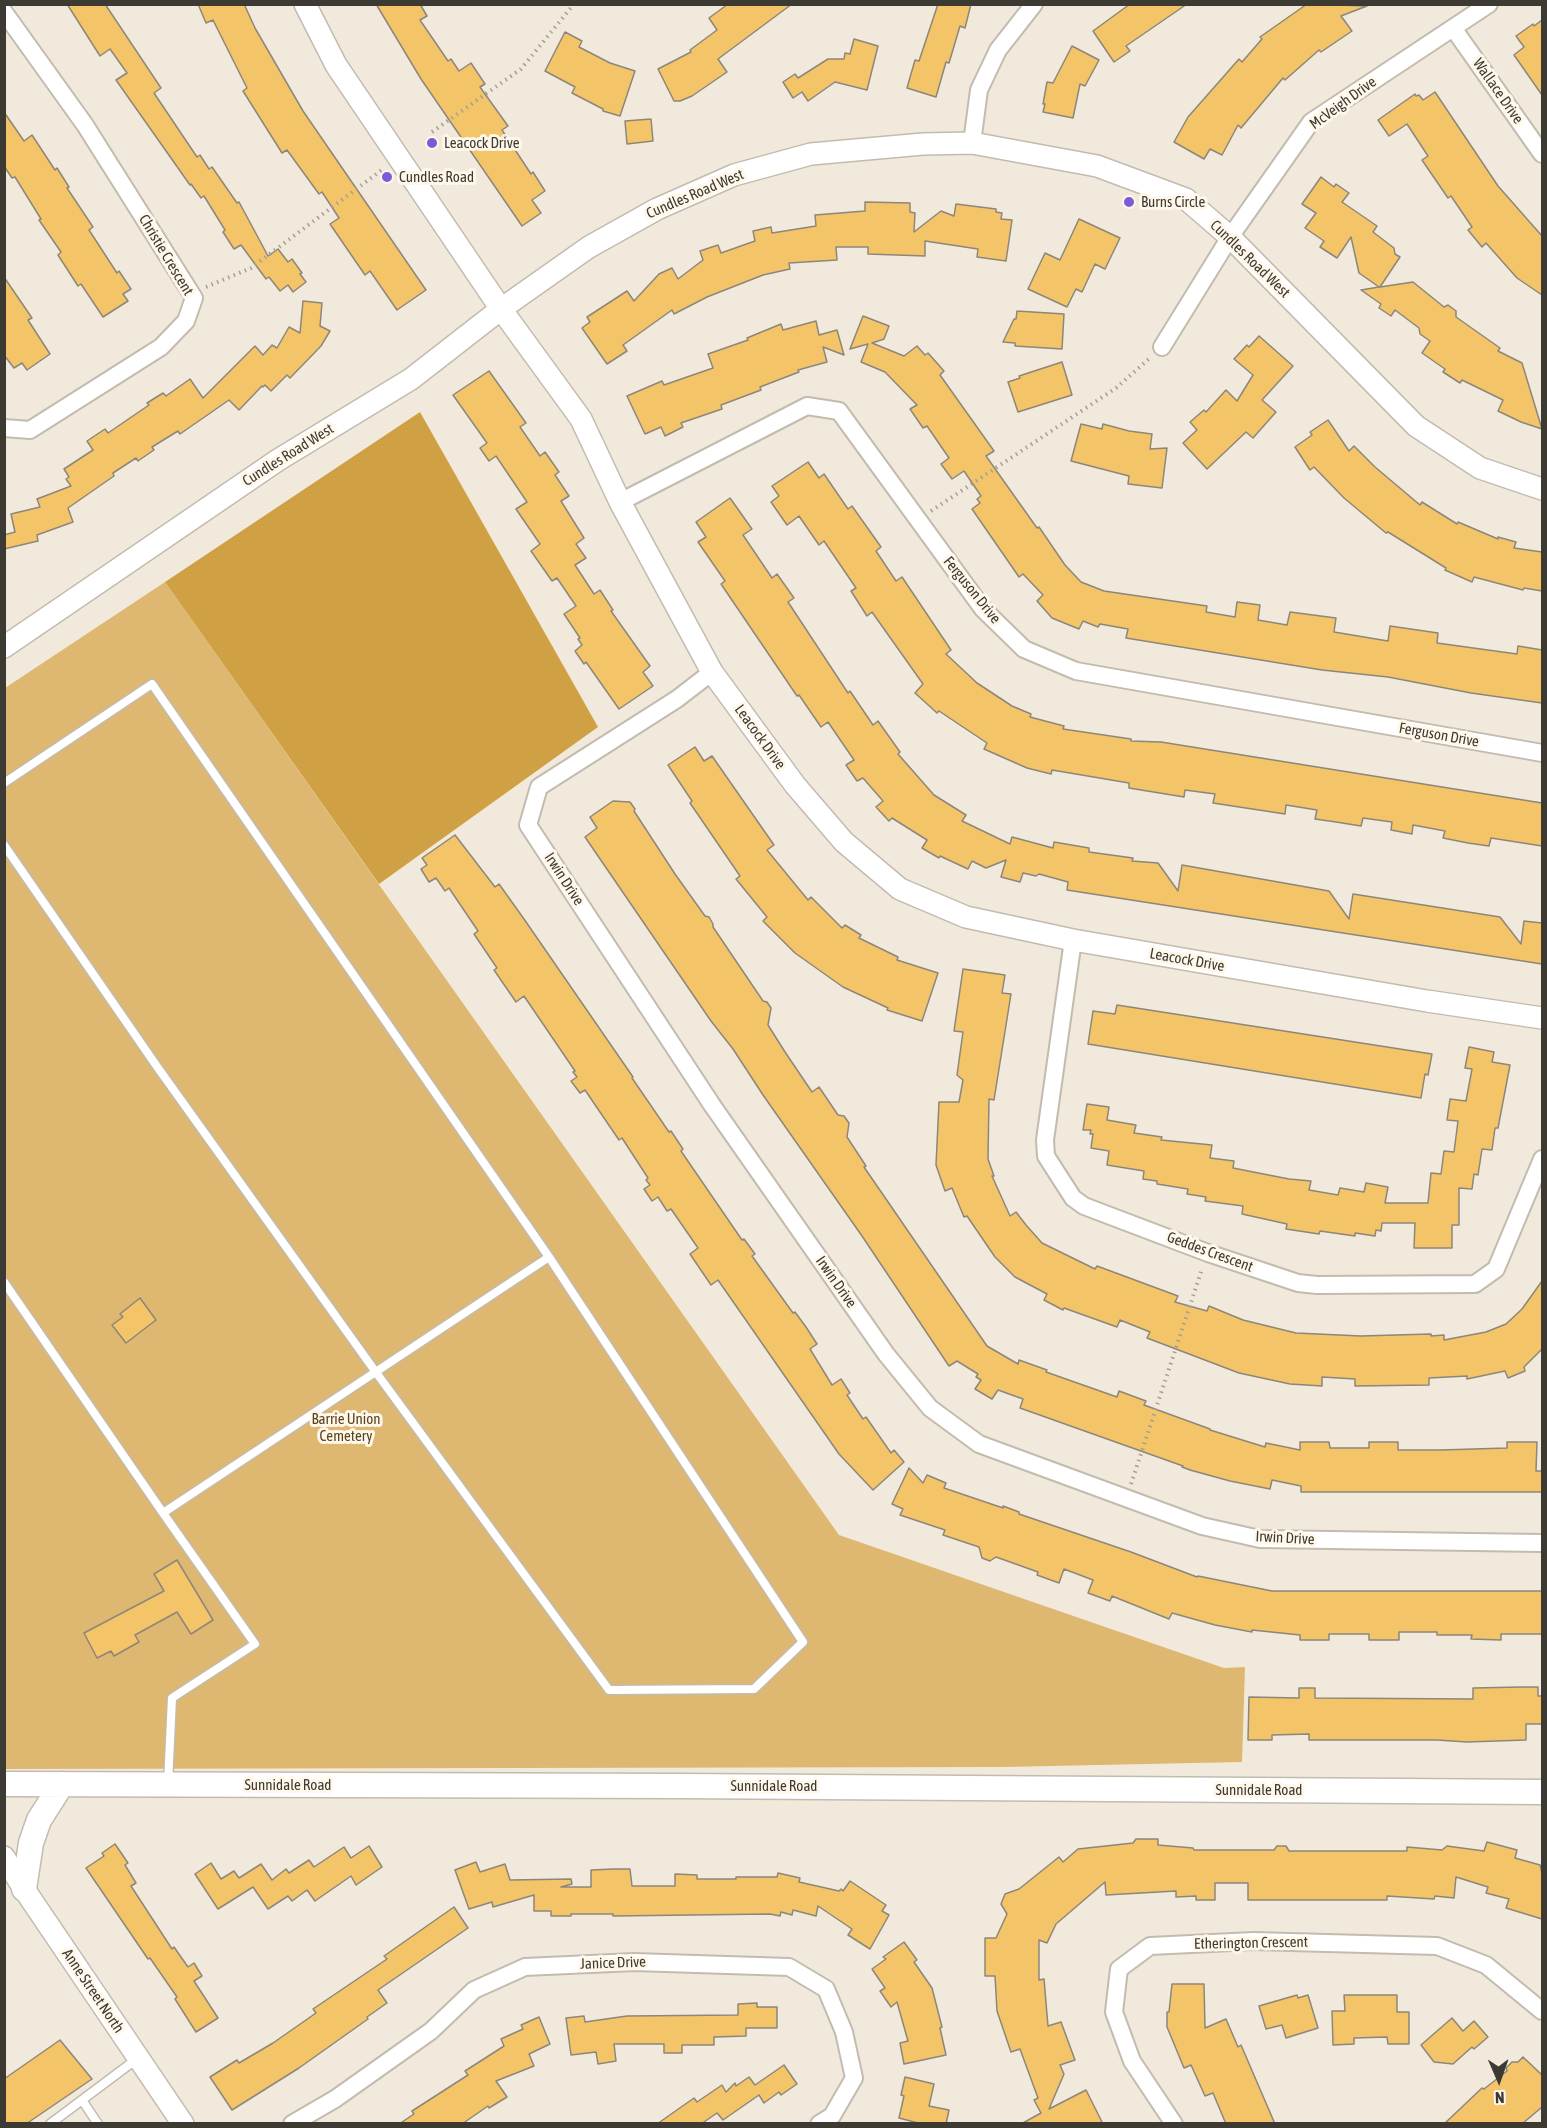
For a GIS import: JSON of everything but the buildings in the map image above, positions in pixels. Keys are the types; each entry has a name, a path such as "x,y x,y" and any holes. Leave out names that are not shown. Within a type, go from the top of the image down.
{"main road":[{"name":"Sunnidale Road","path":"4,1784 1542,1792"},
{"path":"24,1889 31,1843 39,1820 62,1784"}],"street":[{"name":"Leacock Drive","path":"305,4 336,65 501,309 581,419 620,502 712,672 795,785 844,842 900,889 966,917 1073,940 1427,1001 1542,1018"},
{"path":"972,143 979,90 998,50 1034,4"},
{"name":"McVeigh Drive","path":"1162,347 1230,237 1311,122 1489,4"},
{"name":"Christie Crescent","path":"4,12 85,125 194,298 186,321 161,347 30,430 4,428"},
{"name":"Wallace Drive","path":"1453,28 1542,154"},
{"name":"Cundles Road West","path":"4,647 278,460 411,379 501,309 589,247 657,208 734,175 811,154 923,144 972,143 1097,166 1186,199 1230,237 1416,426 1480,468 1542,489"},
{"name":"Ferguson Drive","path":"620,502 807,406 839,411 983,609 1024,649 1076,671 1542,753"},
{"name":"Irwin Drive","path":"712,672 678,699 539,787 528,825 712,1105 886,1354 930,1408 979,1444 1202,1526 1260,1539 1542,1543"},
{"name":"Geddes Crescent","path":"1073,940 1045,1140 1046,1156 1073,1198 1084,1206 1298,1283 1317,1285 1475,1284 1496,1269 1542,1160"},
{"name":"Anne Street North","path":"4,1857 183,2124"},
{"name":"Etherington Crescent","path":"1174,2124 1132,2061 1114,2012 1119,1970 1150,1946 1253,1941 1437,1946 1486,1965 1542,2011"},
{"name":"Janice Drive","path":"292,2124 335,2099 431,2031 474,1990 525,1967 634,1962 789,1967 826,1989 844,2032 854,2078 832,2116 819,2124"}],"lane":[{"path":"4,783 152,684 549,1257 803,1642 754,1689 609,1690 375,1371 165,1077 4,845"},
{"path":"163,1514 549,1257"},
{"path":"4,1282 255,1644 172,1698 168,1784"},
{"path":"50,2124 139,2058"},
{"path":"82,2100 98,2124"}],"path":[{"path":"432,132 521,69 574,4"},
{"path":"191,293 251,268 399,158"},
{"path":"918,520 1116,388 1162,347"},
{"path":"1126,1499 1208,1252"}],"green space":[{"name":"Barrie Union Cemetery","path":"165,582 839,1535 1224,1668 1245,1667 1242,1762 1003,1767 5,1769 5,688"}],"shaded area":[{"path":"420,412 598,727 379,884 165,582"}],"place":[{"name":"Leacock Drive","path":"432,143"},
{"name":"Cundles Road","path":"387,177"},
{"name":"Burns Circle","path":"1129,202"}]}
